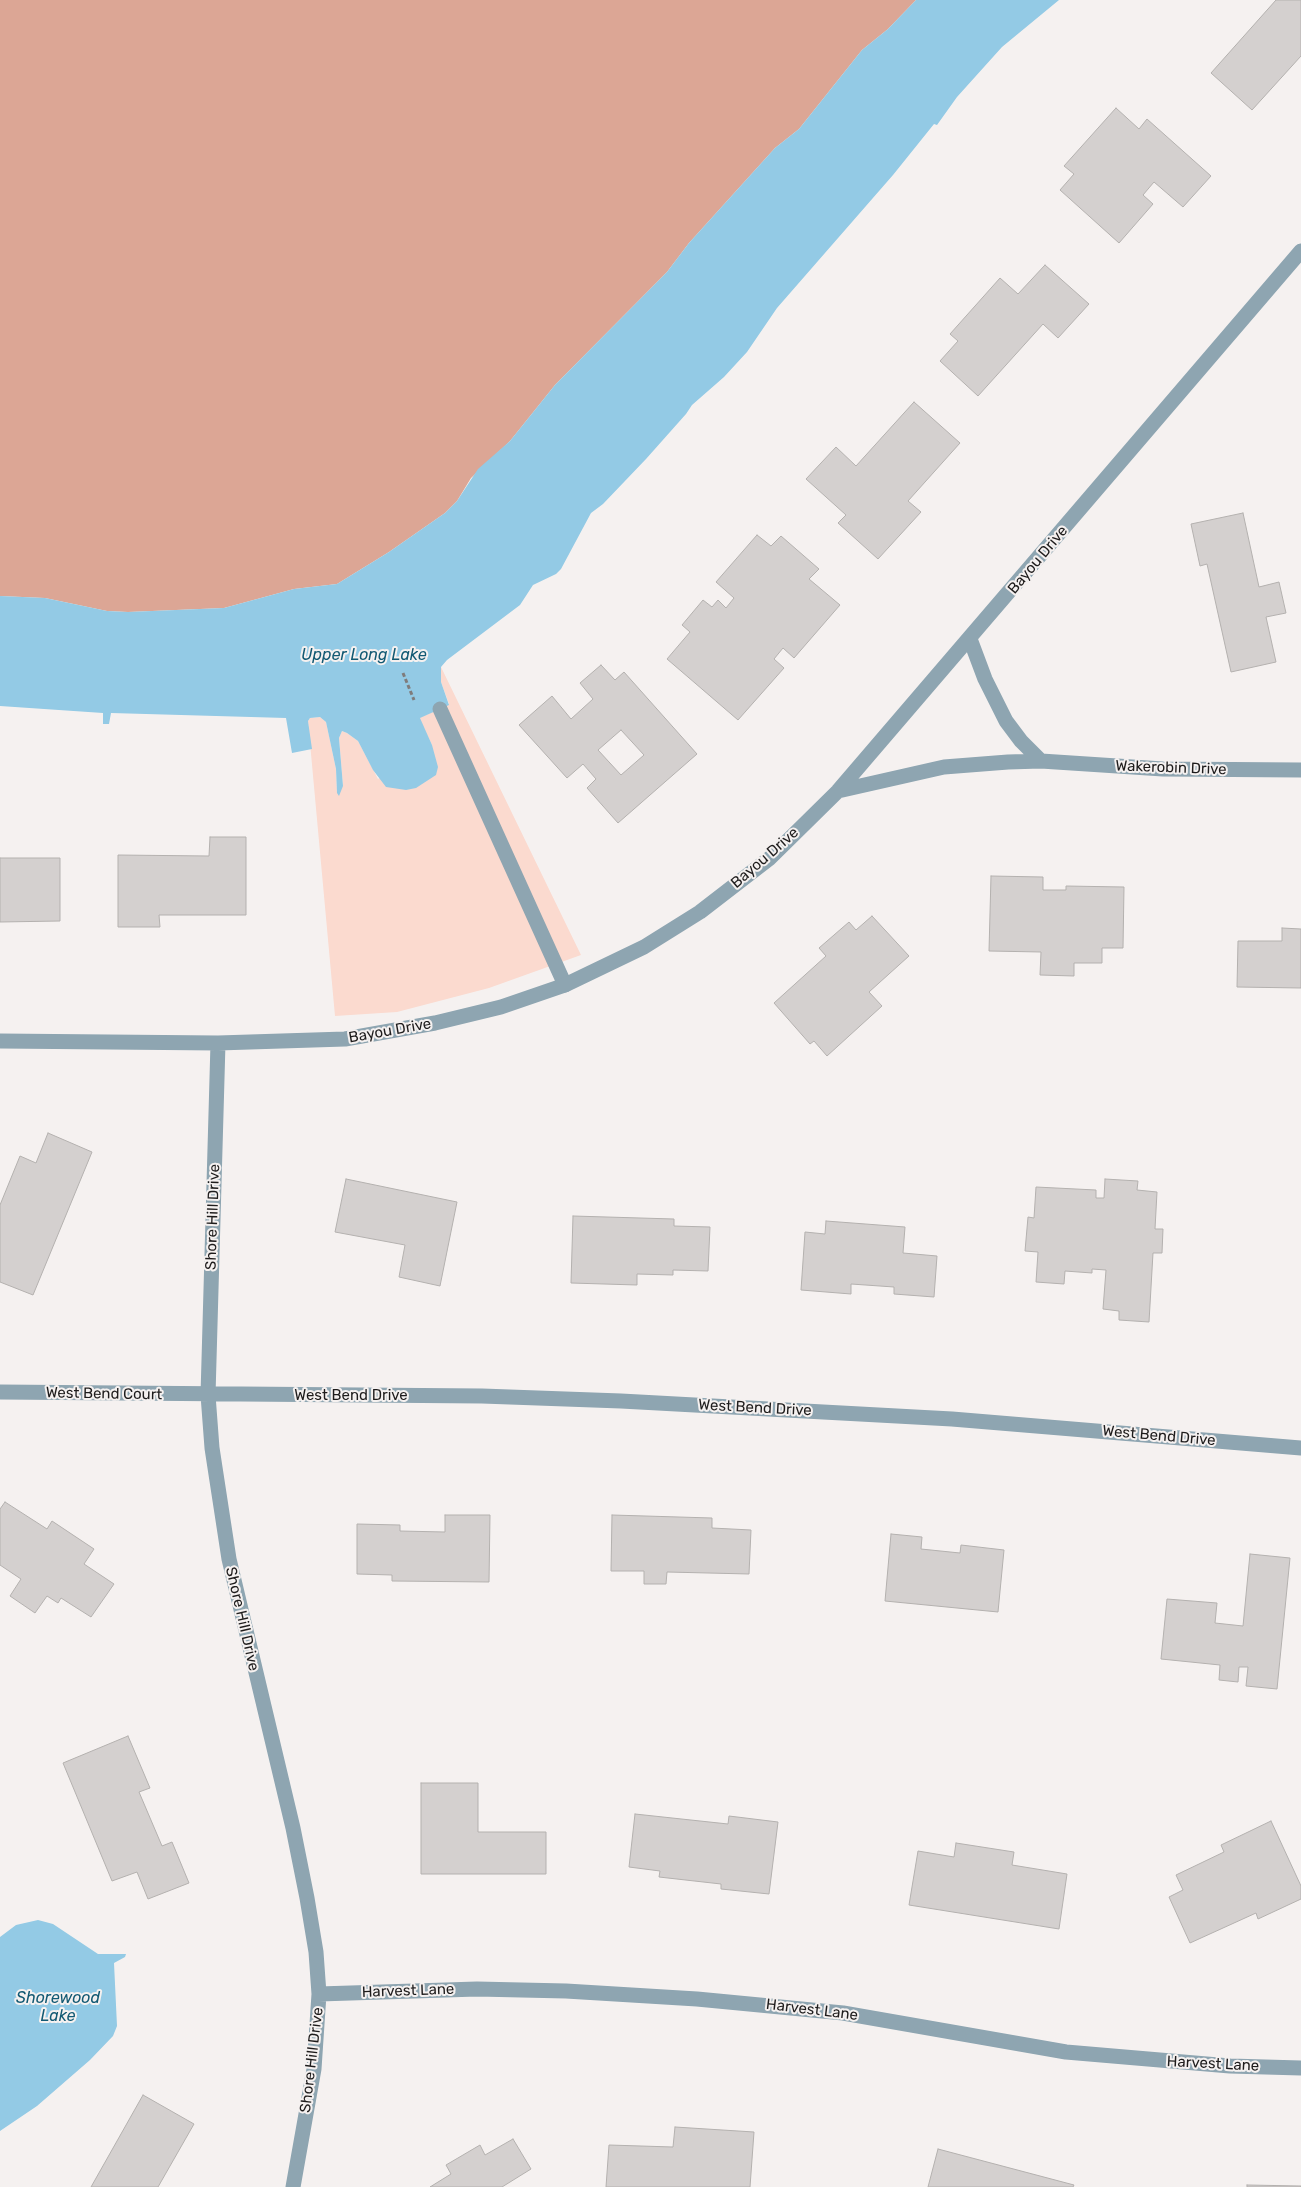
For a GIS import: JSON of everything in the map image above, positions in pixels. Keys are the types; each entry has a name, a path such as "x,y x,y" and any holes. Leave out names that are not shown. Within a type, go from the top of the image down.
{"street":[{"name":"Bayou Drive","path":"0,1041 218,1043 345,1039 435,1023 501,1007 566,985 644,947 700,912 770,858 838,791 1301,251"},
{"path":"970,639 985,679 1006,721 1021,741 1041,761"},
{"path":"440,709 566,985"},
{"name":"Wakerobin Drive","path":"838,791 944,767 1041,761 1163,769 1301,770"},
{"name":"Shore Hill Drive","path":"218,1043 208,1395 214,1465 228,1559 293,1828 316,1952 320,1994 314,2069 293,2187"},
{"name":"West Bend Court","path":"0,1392 208,1395"},
{"name":"West Bend Drive","path":"208,1395 482,1396 686,1404 952,1420 1301,1448"},
{"name":"Harvest Lane","path":"320,1994 477,1989 566,1991 697,1999 843,2012 1066,2052 1220,2065 1301,2068"}],"path":[{"path":"403,673 418,708"}],"shaded area":[{"path":"0,0 916,0 888,29 862,50 799,129 775,148 689,243 667,272 555,385 510,441 471,478 457,501 445,513 389,552 337,584 294,589 224,608 128,612 107,611 45,598 0,596"},
{"path":"441,667 581,955 489,988 397,1012 335,1016 308,721 310,718 320,717 326,722 336,769 337,793 343,786 339,738 342,731 358,741 378,779 432,745 419,718 449,704 441,682"}],"water":[{"name":"Upper Long Lake","path":"916,0 1059,0 1002,47 957,97 937,125 934,124 893,175 777,308 747,352 724,377 692,405 646,459 603,504 591,513 561,569 556,574 533,585 520,605 447,660 441,667 441,682 449,705 420,718 432,745 438,767 436,775 416,788 406,790 386,787 373,770 358,741 342,731 339,738 343,786 339,796 337,793 336,769 326,722 320,717 310,718 308,721 312,749 292,753 286,718 111,713 109,724 103,724 103,713 0,706 0,596 45,598 107,611 128,612 224,608 294,589 337,584 389,552 445,513 457,501 478,469 510,441 555,385 667,272 689,243 775,148 799,129 862,50 888,29"},
{"name":"Shorewood Lake","path":"38,1920 53,1924 98,1954 126,1954 125,1957 114,1963 117,2026 113,2036 90,2060 37,2106 0,2131 0,1937 16,1925"}],"building":[{"path":"1276,0 1301,0 1301,56 1252,110 1211,73"},
{"path":"1116,108 1139,129 1147,119 1211,176 1183,207 1154,182 1143,195 1153,204 1119,243 1060,190 1074,174 1064,166"},
{"path":"1045,265 1089,304 1058,338 1043,324 978,396 940,361 958,341 950,334 1000,278 1018,294"},
{"path":"914,402 960,443 908,501 921,512 878,559 838,523 846,515 806,479 836,447 856,466"},
{"path":"1243,513 1259,587 1279,582 1286,613 1266,617 1276,662 1231,672 1207,564 1200,566 1191,524"},
{"path":"757,535 771,546 781,536 819,569 809,579 840,605 794,658 783,648 774,659 784,668 738,720 667,659 690,632 682,625 703,600 712,607 718,600 726,608 734,598 716,582"},
{"path":"601,665 615,680 624,672 697,754 618,823 587,788 596,779 583,764 567,778 519,725 552,696 571,719 593,699 580,683","holes":["621,730 644,755 621,775 598,750"]},
{"path":"210,837 246,837 246,915 159,915 160,927 118,927 118,855 209,856"},
{"path":"0,858 60,858 60,921 0,922"},
{"path":"991,876 1043,877 1043,890 1066,890 1066,886 1124,887 1123,948 1102,948 1102,963 1074,963 1074,976 1040,975 1041,952 989,951"},
{"path":"872,916 909,956 869,992 882,1006 827,1056 814,1041 810,1044 774,1003 826,956 819,948 849,922 856,930"},
{"path":"1282,928 1301,929 1301,988 1237,987 1238,941 1282,941"},
{"path":"48,1133 92,1152 33,1295 0,1282 0,1205 20,1156 36,1163"},
{"path":"346,1179 457,1202 440,1286 399,1277 405,1245 335,1232"},
{"path":"1105,1179 1138,1181 1137,1190 1157,1192 1155,1229 1163,1229 1162,1253 1153,1253 1149,1322 1119,1320 1119,1311 1103,1309 1106,1270 1092,1269 1092,1273 1065,1271 1064,1284 1036,1282 1038,1252 1025,1251 1028,1217 1034,1218 1036,1187 1096,1190 1096,1198 1104,1198"},
{"path":"573,1216 674,1219 674,1226 710,1227 708,1271 673,1270 673,1275 637,1274 637,1285 571,1283"},
{"path":"826,1221 905,1227 903,1253 937,1256 934,1297 894,1294 894,1287 851,1284 851,1294 801,1290 805,1232 825,1234"},
{"path":"5,1502 47,1529 52,1521 94,1549 84,1564 114,1584 91,1617 61,1598 58,1603 47,1596 35,1613 10,1596 21,1579 0,1565 0,1509"},
{"path":"445,1515 490,1515 489,1582 392,1581 392,1575 357,1574 357,1524 400,1525 400,1531 445,1532"},
{"path":"612,1515 712,1518 712,1528 751,1530 749,1574 667,1572 666,1584 644,1584 644,1571 611,1571"},
{"path":"891,1534 922,1537 921,1549 960,1553 961,1545 1004,1550 998,1612 885,1601"},
{"path":"1250,1554 1290,1558 1277,1689 1246,1686 1248,1667 1239,1667 1238,1682 1219,1680 1220,1665 1161,1659 1167,1599 1217,1603 1215,1623 1243,1626"},
{"path":"128,1736 150,1788 139,1792 162,1846 172,1842 189,1883 148,1899 137,1872 112,1881 63,1763"},
{"path":"421,1783 478,1783 478,1832 546,1832 546,1874 421,1874"},
{"path":"635,1814 728,1824 729,1816 778,1822 769,1894 721,1889 721,1884 659,1877 660,1871 629,1867"},
{"path":"1271,1821 1301,1886 1301,1899 1258,1919 1256,1913 1190,1943 1169,1897 1183,1890 1176,1875 1224,1852 1221,1845"},
{"path":"956,1843 1014,1852 1012,1865 1067,1874 1059,1929 909,1905 918,1851 954,1857"},
{"path":"143,2095 194,2124 158,2187 91,2187"},
{"path":"675,2127 754,2132 750,2187 606,2187 609,2145 673,2147"},
{"path":"513,2139 531,2169 502,2187 430,2187 451,2174 446,2165 480,2145 485,2155"},
{"path":"938,2149 1074,2185 1073,2187 928,2187"},
{"path":"1247,2185 1301,2186 1301,2187 1247,2187"}]}
